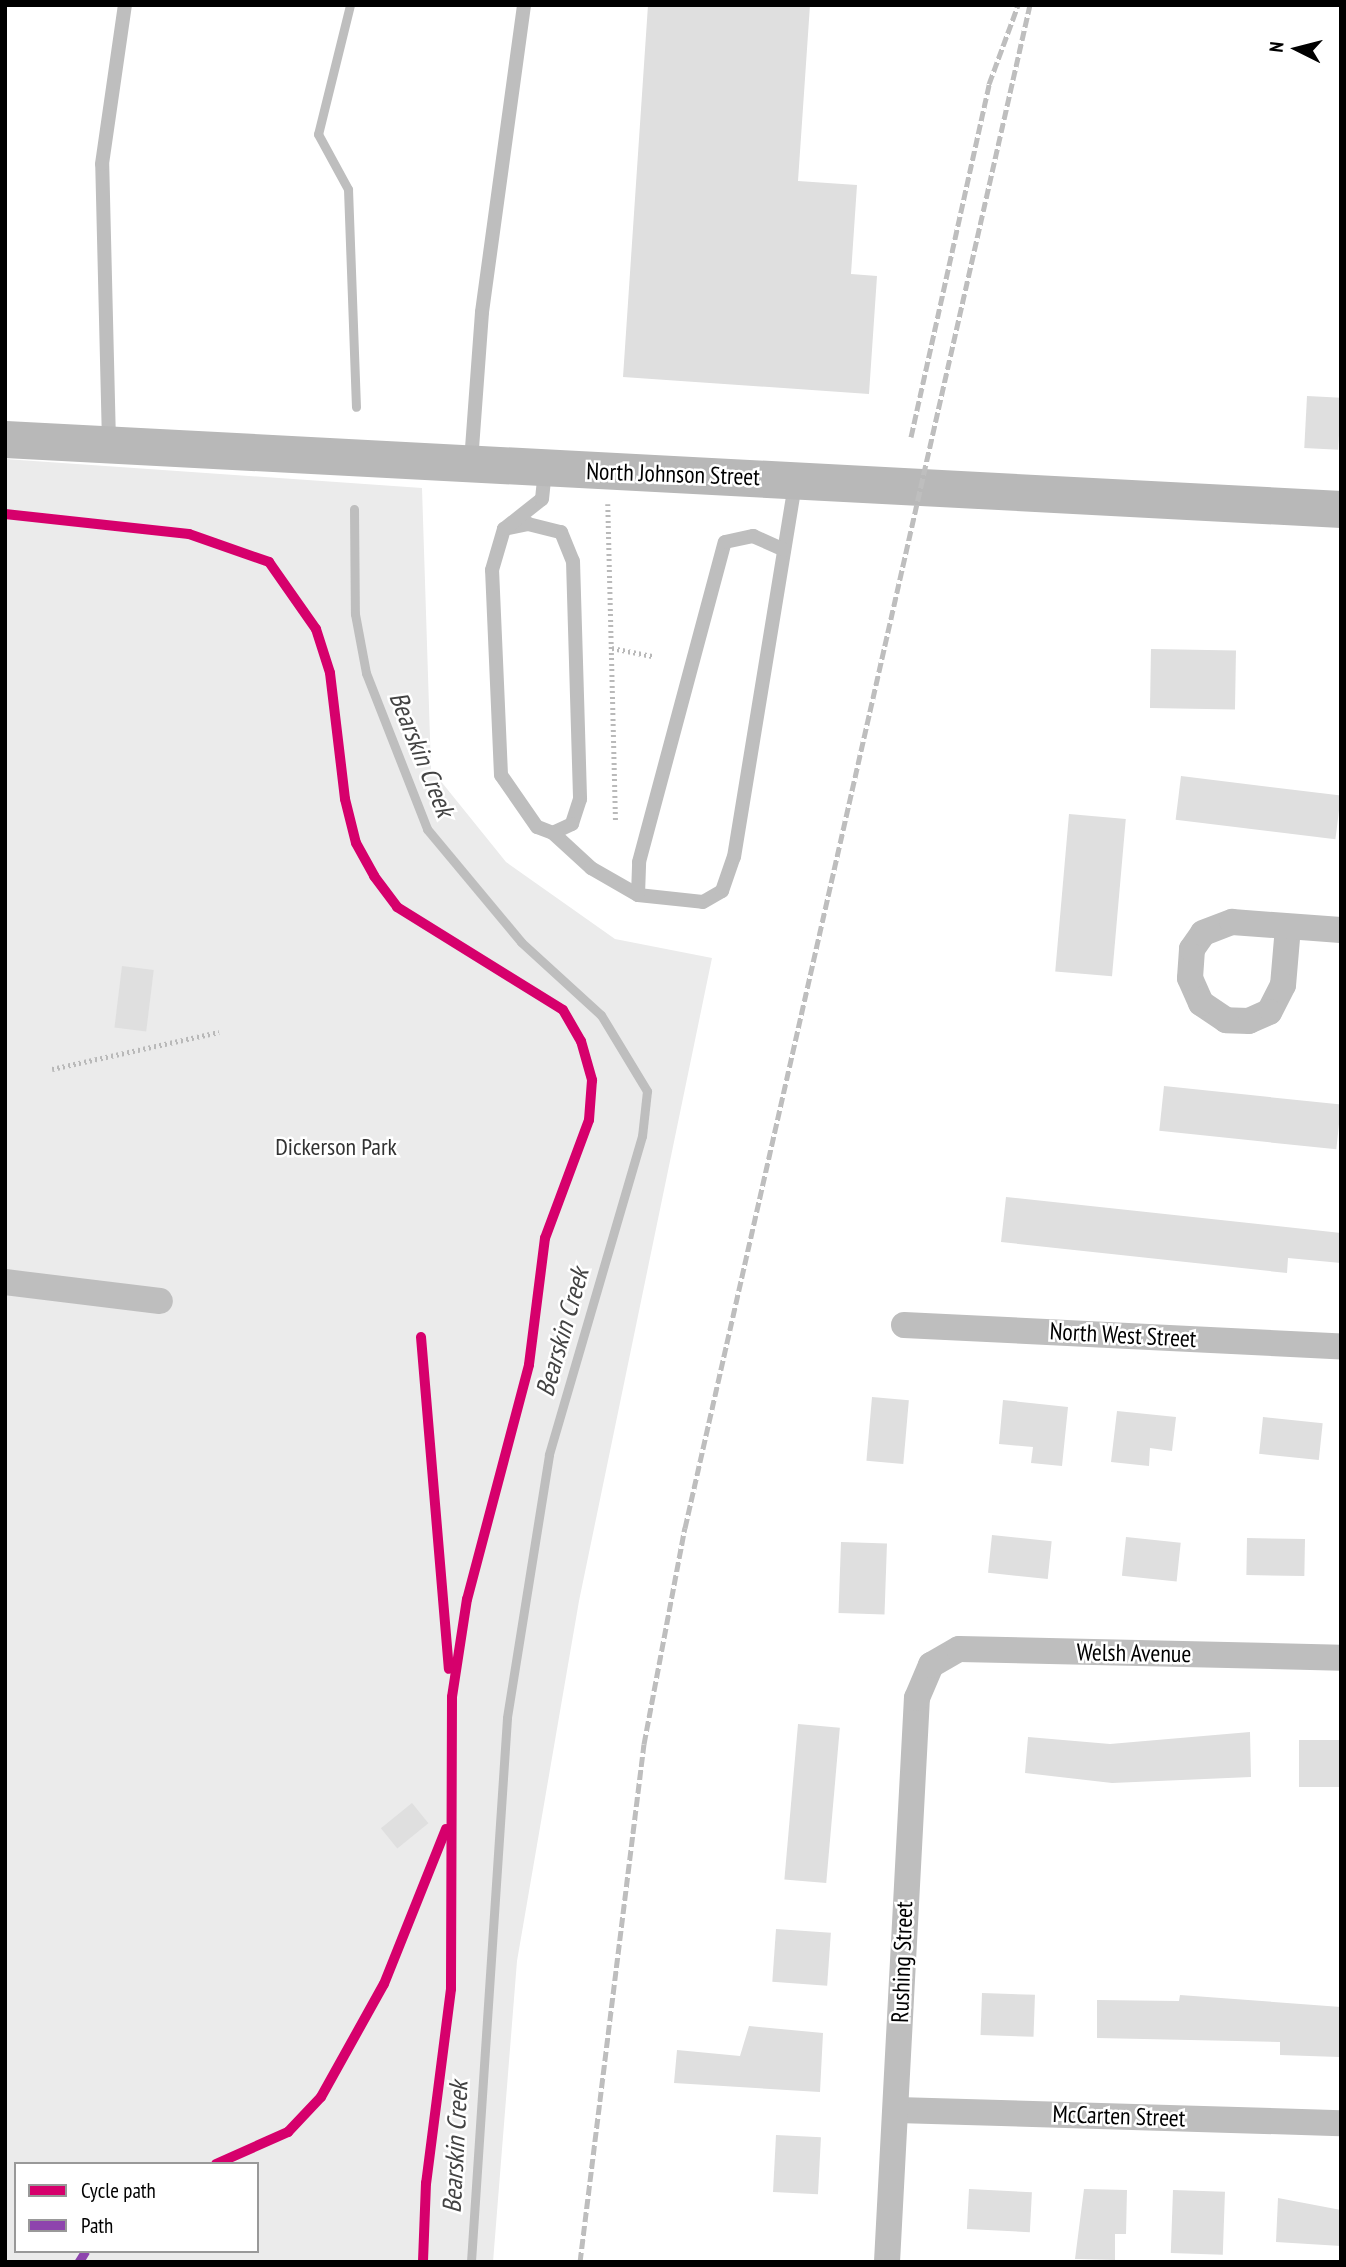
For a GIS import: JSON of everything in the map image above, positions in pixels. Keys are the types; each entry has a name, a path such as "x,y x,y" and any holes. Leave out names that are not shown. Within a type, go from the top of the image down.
{"main road":[{"name":"North Johnson Street","path":"5,439 1341,509"}],"street":[{"path":"1288,926 1341,930"},
{"path":"5,1282 160,1301"},
{"name":"North West Street","path":"904,1325 1341,1346"},
{"name":"Welsh Avenue","path":"931,1665 958,1649 1341,1658"},
{"name":"Rushing Street","path":"887,2262 917,1698 931,1665"},
{"name":"McCarten Street","path":"897,2110 1341,2123"}],"lane":[{"path":"109,444 102,164 125,5"},
{"path":"471,463 482,312 524,5"},
{"path":"545,468 542,499 504,528 492,570 501,775 537,827 554,833 591,868 638,895 703,902 722,891 734,857 796,479"},
{"path":"504,528 528,524 561,532 573,561 580,799 572,824 554,833"},
{"path":"638,895 639,862 725,542 753,536 784,550"}],"path":[{"path":"609,471 616,821"},
{"path":"612,648 652,656"},
{"path":"52,1069 219,1032"}],"green space":[{"name":"Dickerson Park","path":"5,459 422,488 431,769 506,862 615,939 712,958 579,1601 517,1961 493,2262 5,2262"}],"building":[{"path":"648,5 810,5 798,181 857,185 851,274 877,276 869,394 623,377"},
{"path":"1307,396 1341,398 1338,450 1304,448"},
{"path":"1151,649 1236,650 1235,709 1150,708"},
{"path":"1181,776 1341,796 1335,839 1176,820"},
{"path":"1069,814 1126,819 1112,976 1055,971"},
{"path":"122,966 154,970 146,1031 114,1028"},
{"path":"1164,1086 1341,1105 1336,1149 1159,1131"},
{"path":"1006,1197 1341,1233 1341,1263 1288,1258 1287,1273 1001,1242"},
{"path":"872,1397 909,1400 903,1464 866,1461"},
{"path":"1003,1400 1068,1407 1062,1466 1031,1463 1033,1447 999,1444"},
{"path":"1117,1411 1176,1417 1172,1451 1150,1448 1149,1466 1111,1462"},
{"path":"1263,1417 1323,1423 1319,1460 1259,1454"},
{"path":"992,1535 1052,1541 1048,1579 988,1573"},
{"path":"1126,1537 1181,1543 1177,1582 1122,1576"},
{"path":"1247,1538 1305,1539 1304,1576 1246,1575"},
{"path":"841,1542 887,1544 884,1615 839,1613"},
{"path":"798,1724 840,1728 826,1883 784,1879"},
{"path":"1250,1732 1251,1777 1112,1783 1025,1773 1028,1737 1110,1744"},
{"path":"1299,1740 1341,1740 1341,1787 1299,1787"},
{"path":"412,1803 428,1823 397,1848 381,1828"},
{"path":"776,1929 831,1933 827,1986 772,1982"},
{"path":"982,1993 1035,1995 1034,2037 981,2035"},
{"path":"1180,1995 1341,2007 1339,2057 1280,2055 1280,2042 1097,2038 1097,2000 1179,2001"},
{"path":"749,2026 823,2033 820,2092 674,2083 677,2050 740,2056"},
{"path":"776,2135 821,2137 818,2194 773,2192"},
{"path":"969,2189 1032,2192 1030,2232 967,2229"},
{"path":"1084,2189 1127,2190 1126,2234 1115,2234 1115,2260 1075,2259"},
{"path":"1173,2190 1225,2192 1223,2255 1171,2253"},
{"path":"1278,2198 1341,2210 1341,2246 1276,2242"}],"waterway":[{"name":"Bearskin Creek","path":"350,5 318,134 348,189 356,407"},
{"name":"Bearskin Creek","path":"354,509 355,614 366,673 427,829 521,942 601,1015 647,1091 642,1136 549,1455 507,1718 471,2262"}],"railway":[{"path":"911,437 989,84 1018,5"},
{"path":"580,2262 644,1744 685,1528 1030,5"}],"marked path":[{"path":"79,2262 85,2253"}],"cycle path":[{"path":"5,514 189,534 269,562 316,629 330,673 345,799 356,843 374,876 397,907 563,1010 581,1041 592,1080 589,1120 545,1238 529,1365 467,1599 452,1697 451,1989 426,2183 423,2262"},
{"path":"421,1337 449,1669"},
{"path":"220,2162 288,2132 321,2097 384,1984 446,1829"}]}
